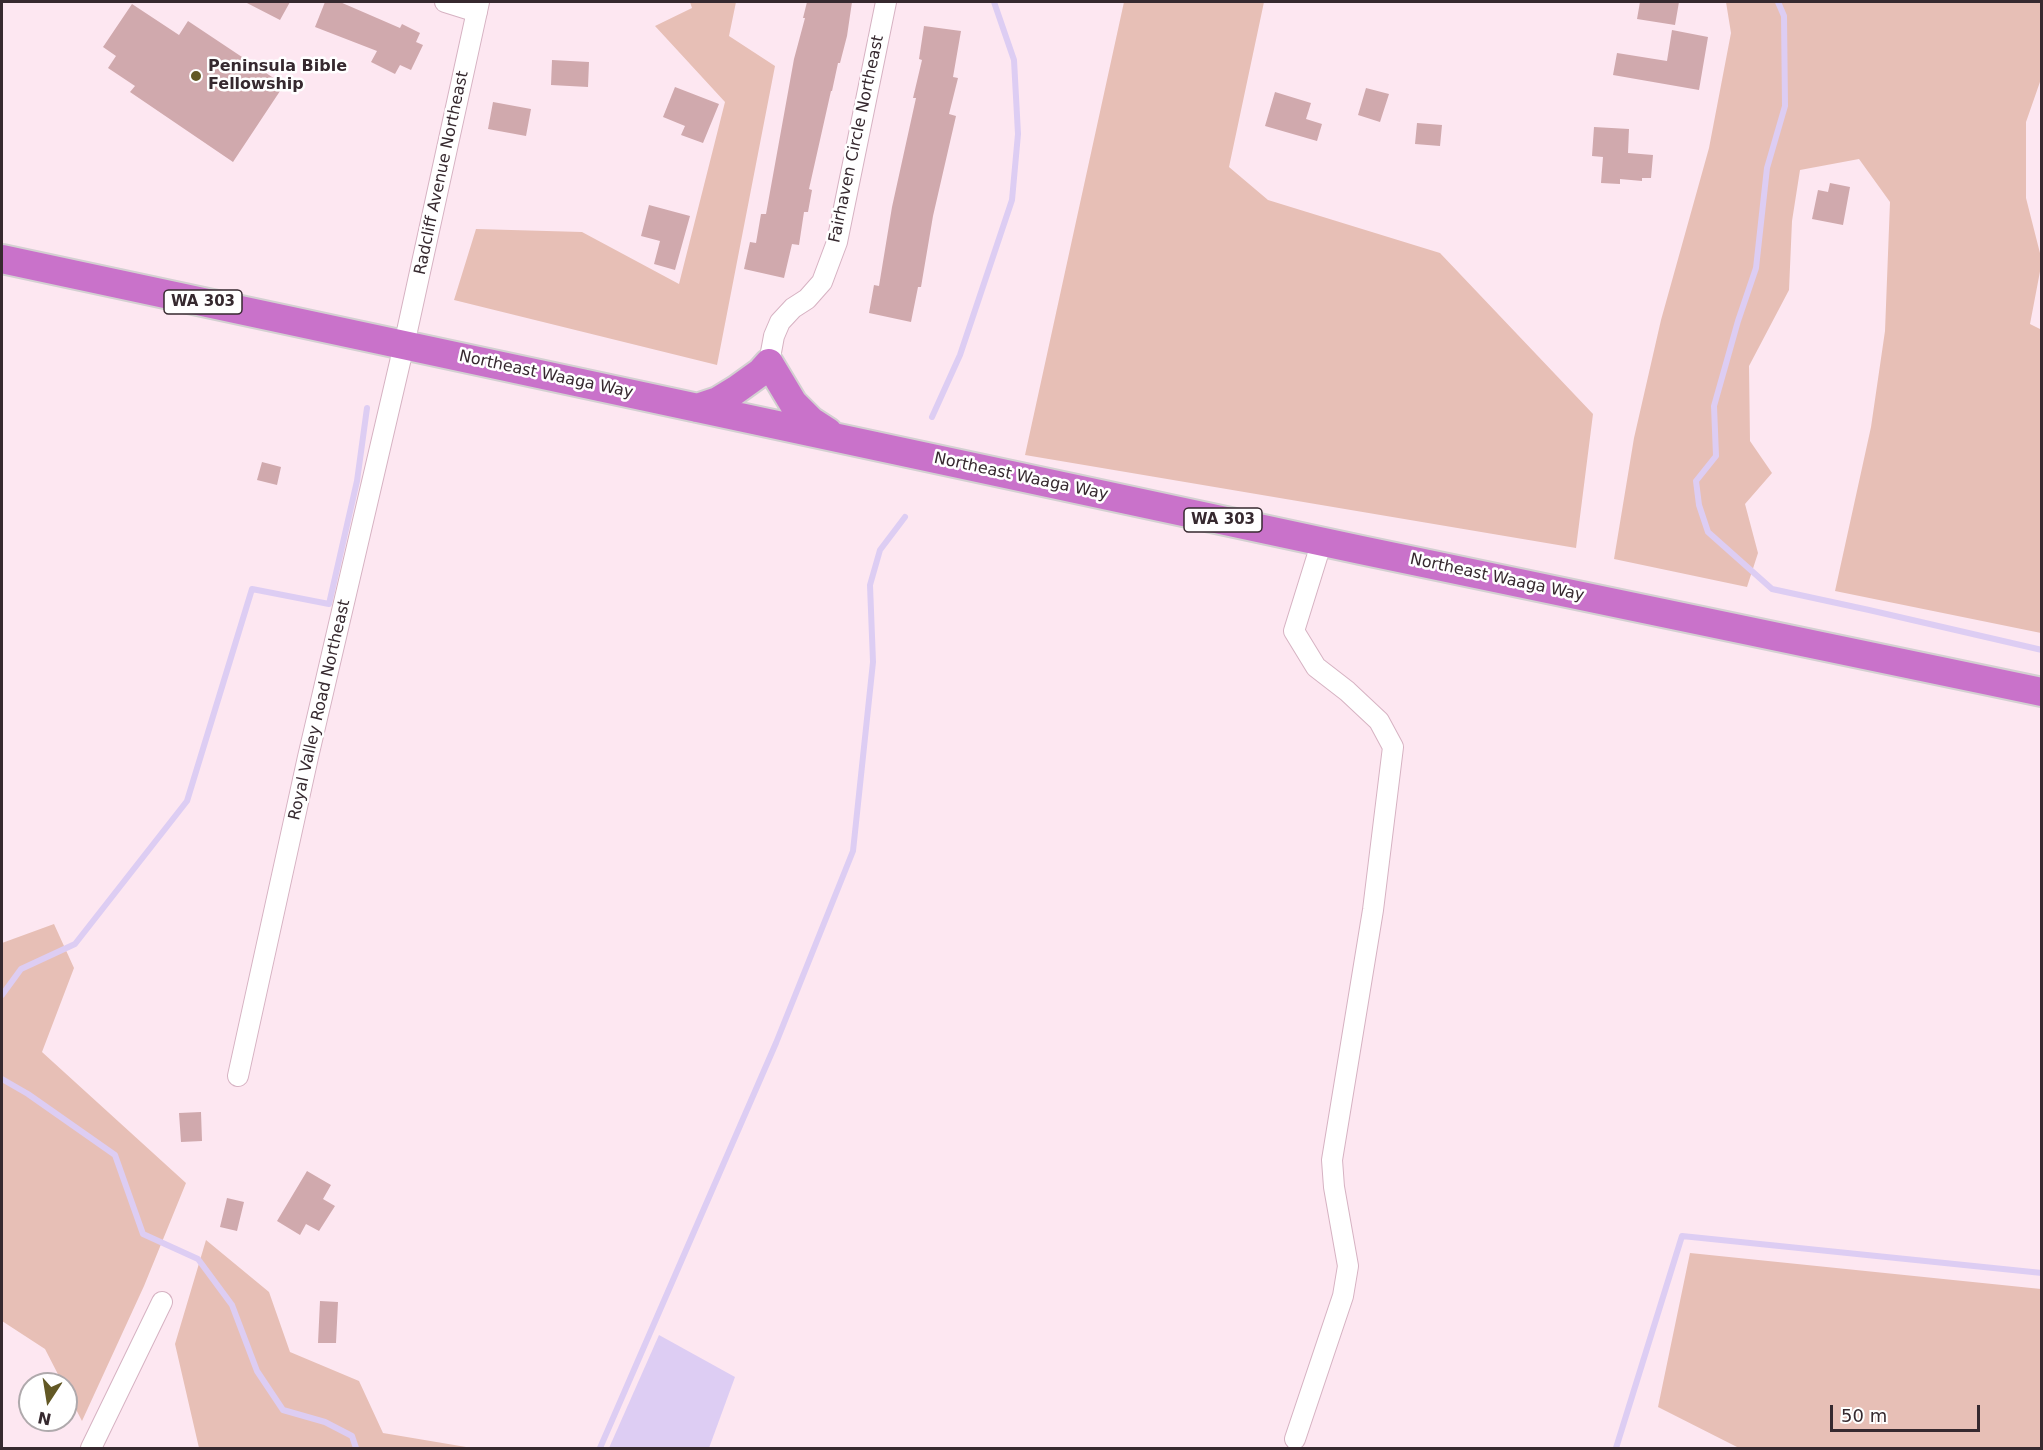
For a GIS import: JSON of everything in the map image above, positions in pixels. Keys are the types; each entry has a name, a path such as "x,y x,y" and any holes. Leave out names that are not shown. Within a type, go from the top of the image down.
{"highway":[{"name":"Northeast Waaga Way","path":"2,259 2042,692"},
{"path":"698,408 718,401 736,390 761,372 769,363 793,403 811,421 838,438"}],"street":[{"path":"445,2 478,7"},
{"name":"Fairhaven Circle Northeast","path":"769,363 774,336 780,322 792,309 807,299 822,282 837,242 886,2"},
{"name":"Radcliff Avenue Northeast","path":"404,345 478,7"},
{"name":"Royal Valley Road Northeast","path":"238,1076 308,757 404,345"},
{"path":"1295,1439 1343,1296 1348,1266 1334,1187 1332,1160 1373,910 1393,747 1379,721 1347,691 1316,667 1294,631 1322,541"},
{"path":"91,1449 162,1302"}],"shaded area":[{"path":"690,2 736,2 729,36 775,66 717,365 454,300 476,229 582,232 679,284 725,102 655,26 692,8"},
{"path":"1124,2 1264,2 1229,167 1268,200 1440,253 1593,414 1576,548 1025,455"},
{"path":"1726,2 2041,2 2041,79 2026,122 2026,198 2042,261 2030,324 2042,330 2041,633 1835,591 1871,427 1885,331 1890,202 1859,159 1800,170 1792,221 1789,290 1749,366 1750,441 1772,473 1745,504 1758,553 1747,587 1614,559 1634,438 1661,320 1709,148 1731,33"},
{"path":"54,924 74,968 42,1052 186,1183 144,1286 82,1421 78,1413 78,1372 57,1372 45,1349 2,1321 2,943"},
{"path":"206,1240 269,1292 290,1352 359,1381 383,1433 472,1448 199,1448 175,1344"},
{"path":"1690,1253 2041,1289 2041,1448 1739,1448 1658,1407"},
{"path":"659,1335 735,1377 709,1448 609,1448"}],"building":[{"path":"245,2 290,2 280,20"},
{"path":"325,2 340,2 400,28 402,24 420,33 416,42 423,45 411,70 400,65 395,74 371,62 377,51 315,27"},
{"path":"807,2 852,2 847,36 831,91 809,189 812,190 808,212 804,212 799,245 792,244 784,278 744,269 750,242 756,243 761,214 766,214 794,59"},
{"path":"1640,2 1679,2 1675,25 1637,19"},
{"name":"Peninsula Bible Fellowship","path":"132,4 179,35 188,21 284,85 233,162 130,92 135,86 108,68 116,56 103,47"},
{"path":"924,26 961,31 953,77 958,78 949,114 956,116 933,216 921,287 918,287 911,322 869,313 874,285 879,286 892,207 916,98 913,98 922,60 919,59"},
{"path":"1672,30 1708,37 1699,90 1613,75 1617,53 1667,61"},
{"path":"552,60 589,62 588,87 551,85"},
{"path":"675,87 719,104 703,143 681,135 685,126 663,117"},
{"path":"1366,88 1389,94 1380,122 1358,115"},
{"path":"1275,92 1311,103 1306,119 1322,124 1317,141 1265,126"},
{"path":"493,102 531,109 526,136 488,129"},
{"path":"1417,123 1442,125 1440,146 1415,144"},
{"path":"1594,127 1629,129 1628,153 1653,155 1651,178 1642,178 1642,181 1620,179 1620,184 1601,183 1603,157 1592,156"},
{"path":"1830,183 1850,187 1843,225 1812,219 1818,190 1828,192"},
{"path":"649,205 690,216 675,270 654,264 660,241 641,236"},
{"path":"262,462 281,467 277,485 257,480"},
{"path":"201,1112 202,1141 181,1142 179,1113"},
{"path":"307,1171 331,1185 323,1199 335,1206 319,1231 306,1224 300,1235 277,1221"},
{"path":"227,1198 244,1202 237,1231 220,1227"},
{"path":"320,1301 338,1302 336,1343 318,1343"}],"waterway":[{"path":"932,417 960,355 1012,200 1018,134 1014,60 994,2"},
{"path":"1778,2 1784,16 1785,106 1767,168 1756,268 1714,406 1716,456 1696,481 1699,505 1708,532 1772,589 2042,650"},
{"path":"2,995 21,969 75,944 187,801 252,589 329,604 357,481 367,408"},
{"path":"600,1448 776,1043 853,851 873,662 870,585 880,550 905,517"},
{"path":"2,1079 28,1094 115,1155 143,1234 198,1259 232,1305 257,1371 283,1410 325,1422 352,1436 356,1448"},
{"path":"1616,1448 1682,1236 2042,1273"}],"place":[{"name":"Peninsula Bible Fellowship","path":"196,76"}]}
